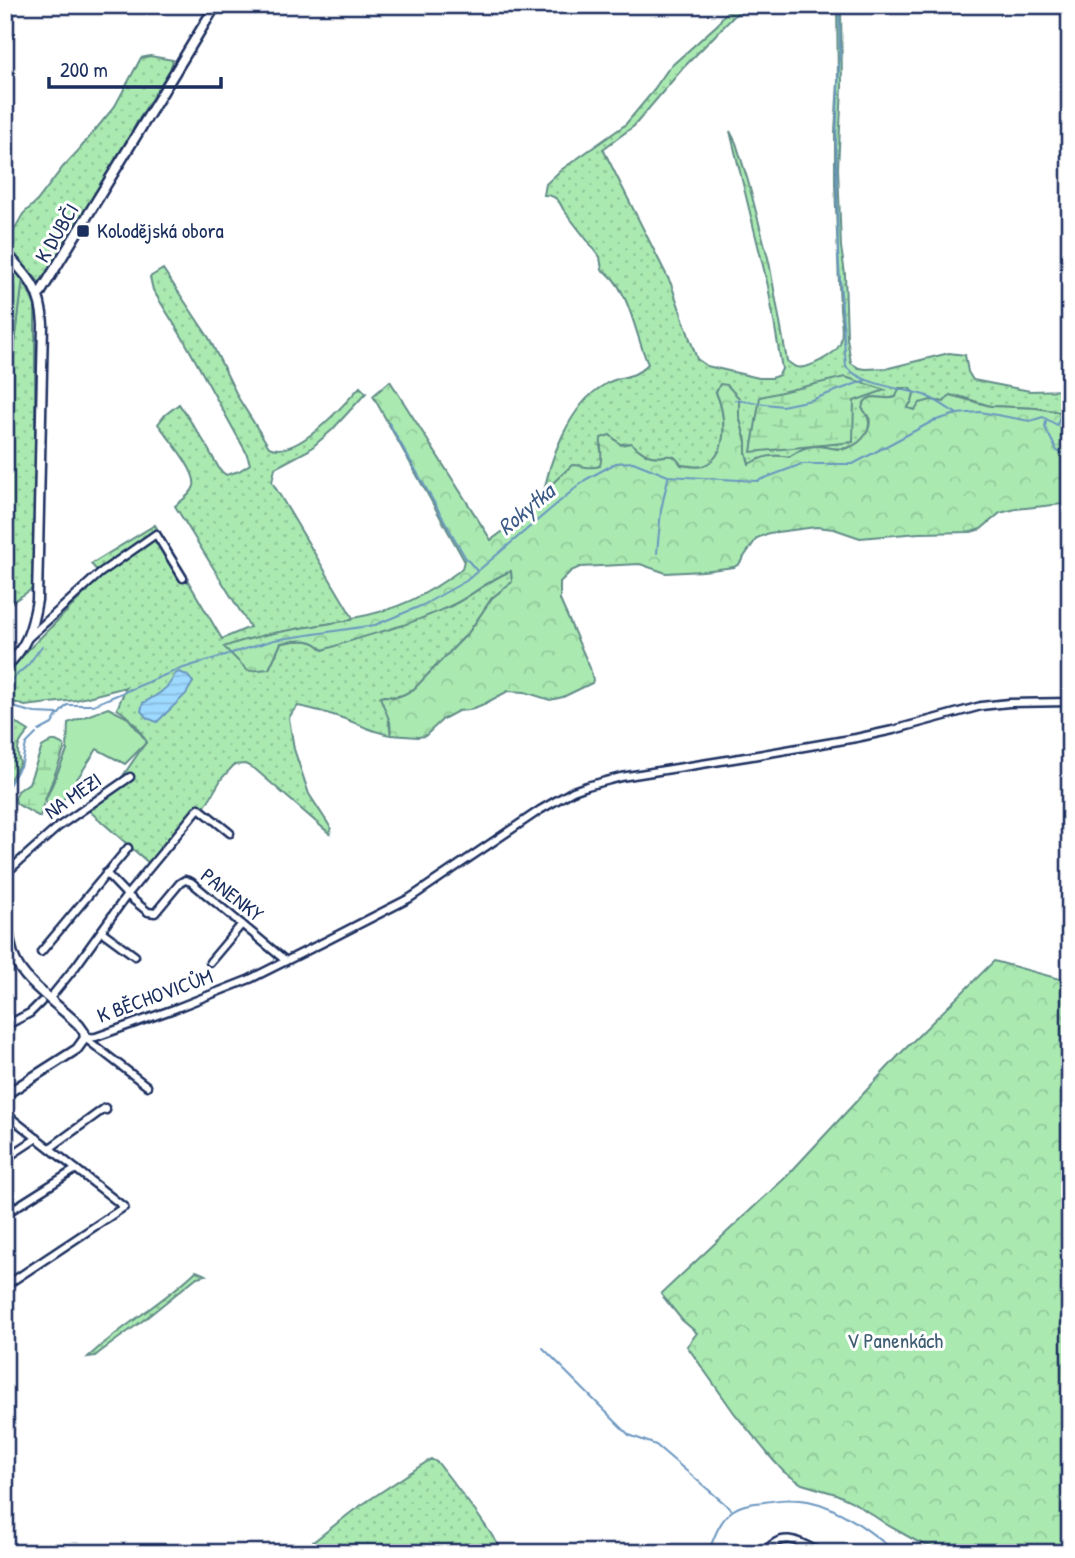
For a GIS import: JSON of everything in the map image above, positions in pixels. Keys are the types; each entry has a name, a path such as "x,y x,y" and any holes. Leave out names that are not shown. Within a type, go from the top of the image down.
{"street":[{"name":"K DUBČI","path":"5,668 27,639 37,600 43,324 39,295 216,5"},
{"path":"5,252 28,277 39,295"},
{"path":"27,639 100,572 156,534 183,578"},
{"name":"K BĚCHOVICŮM","path":"5,1095 77,1049 85,1038 96,1037 250,979 410,898 540,810 573,791 621,777 752,757 868,735 981,706 1070,702"},
{"name":"NA MEZI","path":"5,874 58,827 130,777"},
{"path":"50,998 127,895 199,808 230,834"},
{"path":"41,952 128,848"},
{"path":"106,873 127,895"},
{"name":"PANENKY","path":"127,895 148,912 155,913 180,883 185,880 191,882 286,961"},
{"path":"5,896 9,955 28,979 79,1025 85,1038 147,1086"},
{"path":"210,962 242,925"},
{"path":"102,931 135,956"},
{"path":"5,1026 30,1013 41,1002"},
{"path":"50,1148 104,1108 106,1110"},
{"path":"5,1113 124,1207 5,1286"},
{"path":"5,1159 37,1138"},
{"path":"5,1214 76,1169"},
{"path":"764,1553 774,1543 795,1539 821,1553"},
{"path":"5,1545 10,1553"}],"green space":[{"path":"734,5 745,5 683,68 634,126 603,149 671,284 697,359 707,366 759,378 772,378 779,375 782,369 768,286 730,131 748,181 769,262 787,361 796,367 814,364 840,344 842,331 835,132 838,81 837,5 841,5 842,87 838,168 847,338 851,363 866,369 889,368 949,353 965,355 968,372 973,380 1030,391 1070,390 1070,414 1036,408 990,406 959,396 944,402 931,400 915,410 907,408 913,393 909,388 900,388 896,397 872,397 865,402 863,408 869,427 861,441 854,445 838,449 804,449 789,457 769,457 749,465 739,416 739,398 716,392 722,411 723,433 722,444 712,461 698,467 681,465 674,457 648,455 631,443 600,446 603,457 600,466 590,468 580,465 543,499 556,452 571,420 581,406 604,385 637,373 648,364 625,298 611,276 602,270 600,257 558,201 554,197 544,195 546,184 561,170 625,125 669,68 718,24"},
{"path":"150,56 173,60 170,70 44,280 39,282 5,243 5,232 13,232 23,214 37,201 115,106 141,58"},
{"path":"5,259 23,278 5,424"},
{"path":"163,269 209,338 239,399 269,447 280,449 293,446 319,429 360,387 366,393 332,430 309,450 275,468 272,482 353,618 271,634 225,647 269,669 281,643 309,641 323,650 436,612 459,602 511,571 512,582 492,598 469,632 414,689 400,696 385,696 391,735 311,709 298,706 293,711 289,718 294,749 309,794 331,828 330,834 255,769 245,764 234,765 222,778 206,805 150,864 86,808 118,783 146,742 134,723 117,709 126,687 76,700 25,706 5,699 5,673 102,576 91,564 155,525 222,639 250,627 175,506 191,492 194,480 186,463 158,424 179,404 220,470 226,475 250,464 246,452 184,340 153,290 150,277"},
{"path":"23,278 35,306 35,587 5,607 5,424"},
{"path":"845,377 885,390 854,401 853,442 751,452 760,397"},
{"path":"390,381 491,540 543,499 554,482 572,465 600,466 601,438 610,435 621,445 631,443 651,456 674,457 681,465 701,467 712,461 722,443 722,411 716,392 720,384 727,385 739,398 739,416 749,464 769,456 789,457 811,446 849,448 863,438 869,428 869,417 862,408 864,402 872,397 896,397 899,388 909,388 914,393 907,408 915,410 920,403 931,400 944,402 950,395 990,406 1036,408 1070,414 1070,439 1066,441 1065,459 1070,463 1070,506 1063,504 1000,513 981,529 971,532 860,538 834,529 816,527 769,533 757,538 734,567 703,571 666,573 640,564 580,567 571,571 560,582 560,600 590,668 592,683 550,700 525,692 508,691 484,704 458,711 443,719 425,736 391,735 390,722 380,697 398,697 414,689 469,632 492,598 512,582 511,571 450,606 400,626 323,650 309,641 281,643 269,669 248,671 224,647 271,634 351,620 384,611 436,587 462,569 464,560 373,396"},
{"path":"108,708 128,718 147,742 125,764 97,749 55,812 45,801 67,751 68,723"},
{"path":"5,716 29,731 19,746 20,763 7,784 5,783"},
{"path":"52,741 64,745 64,750 40,817 16,803 15,798 18,791 29,783 42,747"},
{"name":"V Panenkách","path":"994,961 1067,981 1070,1000 1070,1553 949,1553 918,1542 836,1494 802,1484 784,1472 735,1414 687,1346 697,1333 682,1320 661,1294 788,1175 901,1053"},
{"path":"196,1271 206,1275 197,1277 95,1356 88,1357 170,1293"},
{"path":"431,1459 438,1463 504,1553 299,1553 354,1510"}],"water":[{"path":"179,672 187,675 193,682 186,694 157,722 147,718 141,711 143,703 162,692"}],"waterway":[{"path":"839,5 836,140 838,251 846,367 872,382 928,397 957,414"},
{"path":"735,400 782,406 811,400 866,380"},
{"name":"Rokytka","path":"5,705 35,713 59,714 67,705 93,705 177,670 274,640 375,625 423,605 466,581 585,480 616,463 633,462 668,476 757,481 802,464 853,464 933,421 957,414 980,412 1030,421 1043,417 1057,425 1060,416 1070,421"},
{"path":"1046,421 1045,427 1057,451 1065,454"},
{"path":"389,423 465,557 477,571"},
{"path":"657,553 661,510 668,478"},
{"path":"11,687 13,678 28,665 42,646"},
{"path":"39,731 52,724 58,714"},
{"path":"5,785 9,785 22,763 26,744 36,734"},
{"path":"543,1348 563,1368"},
{"path":"564,1370 629,1435 656,1445 731,1509"},
{"path":"708,1553 720,1525 727,1515 736,1509 752,1503 791,1499 832,1509 855,1522 897,1553"}],"place":[{"name":"Kolodějská obora","path":"83,231"}]}
